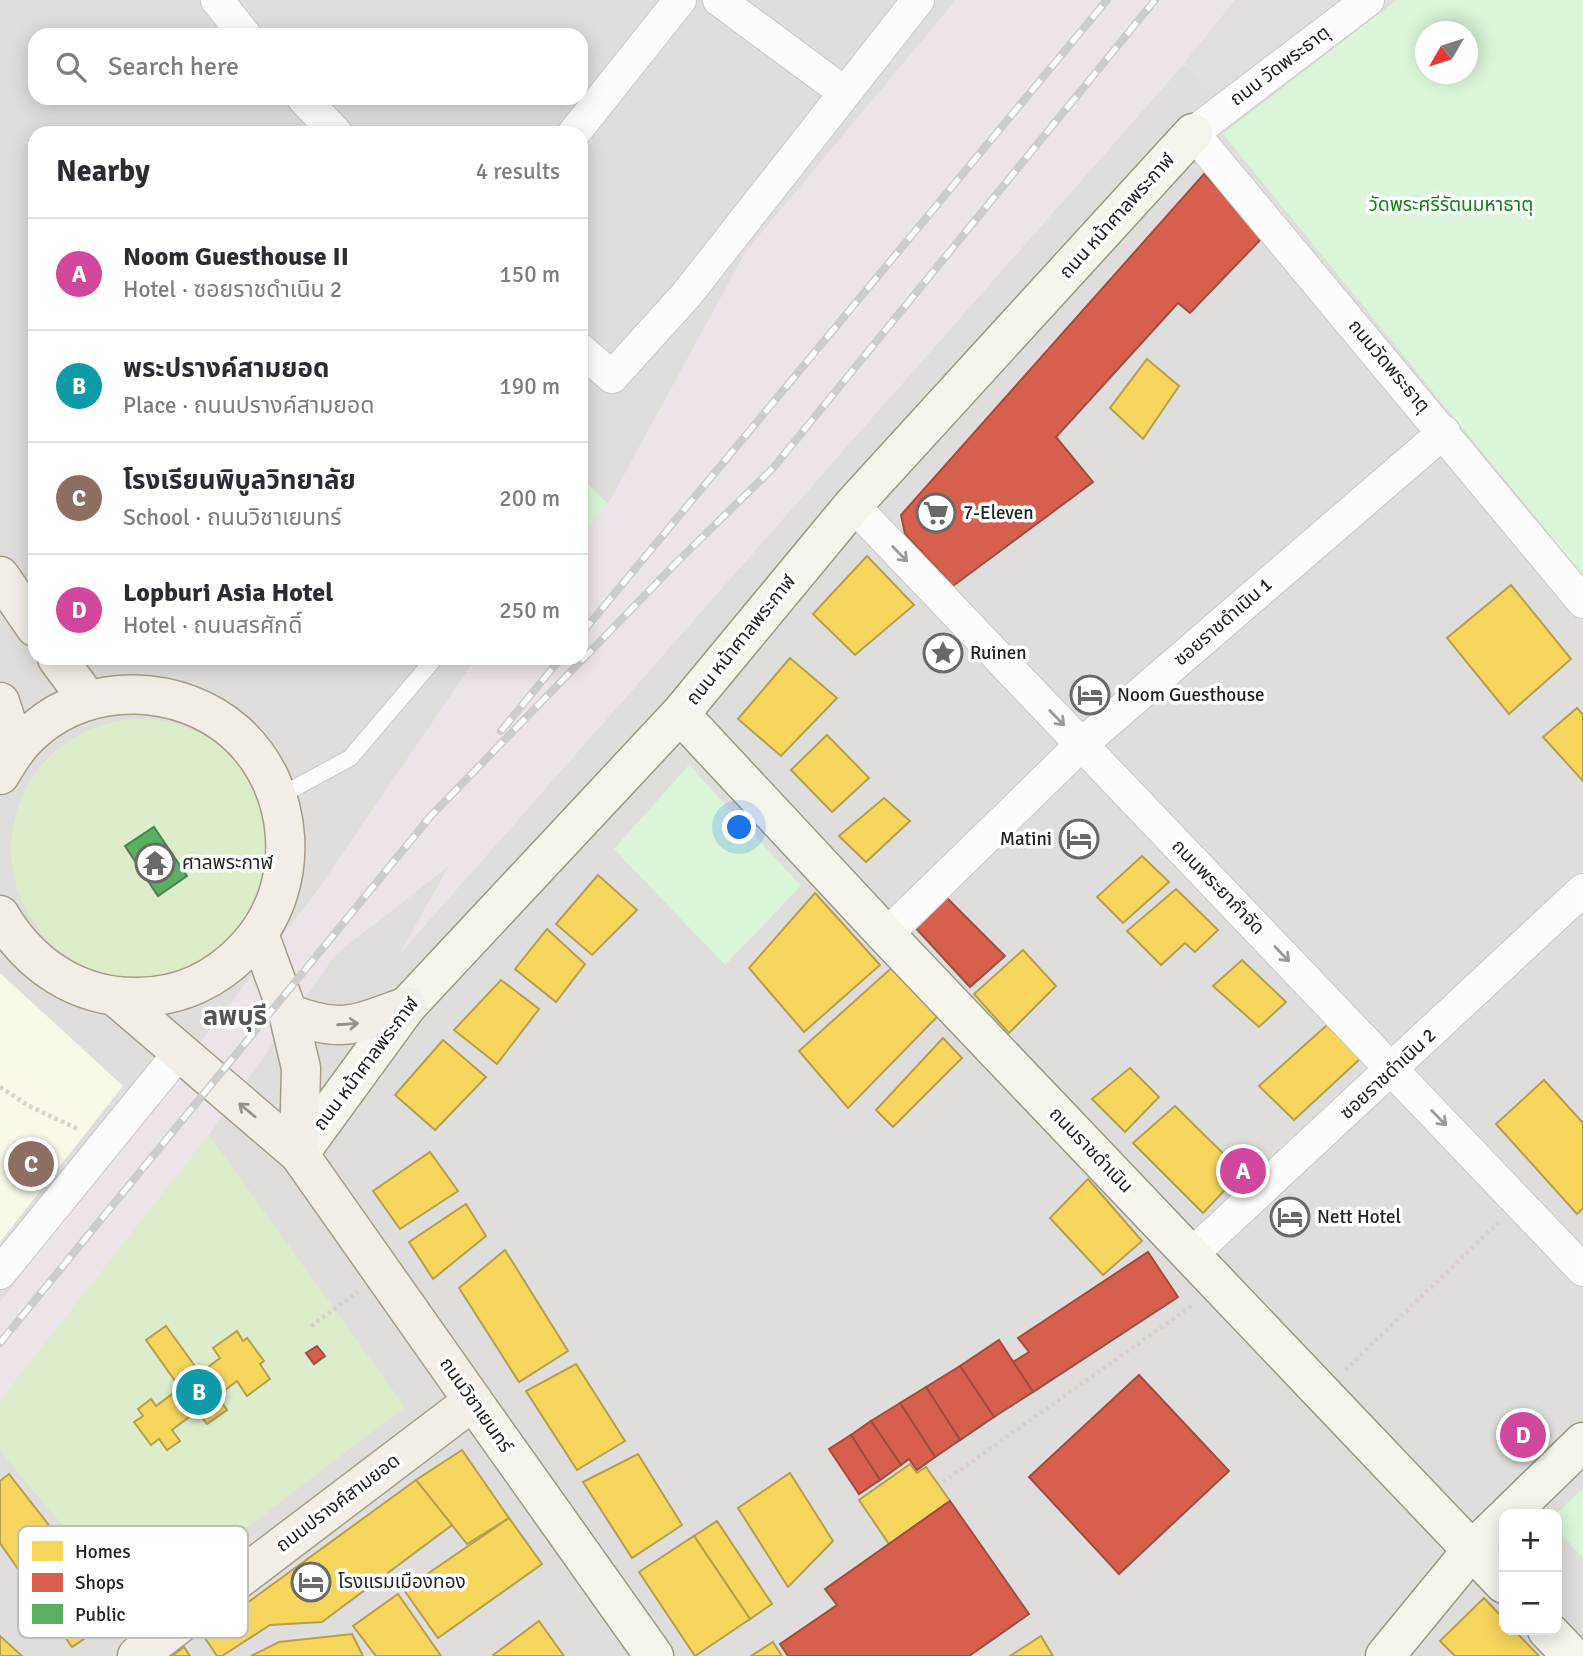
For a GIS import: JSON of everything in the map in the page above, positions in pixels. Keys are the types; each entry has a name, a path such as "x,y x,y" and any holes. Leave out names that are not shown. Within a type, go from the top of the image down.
{"main road":[{"path":"0,576 28,618"},
{"path":"62,665 88,700"},
{"path":"0,915 13,938 42,967 78,988 117,998 158,997 197,986 232,964 259,934 276,902 285,868 286,832 278,797 261,761 235,732 202,710 166,697 127,694 88,700 61,712 36,729 8,762"},
{"path":"0,702 8,762"},
{"path":"259,934 288,1013 301,1068 299,1154"},
{"name":"ถนนวิชาเยนทร์","path":"117,998 299,1154 473,1401"},
{"path":"288,1013 321,1026 358,1024 407,1006"},
{"name":"ถนนปรางค์สามยอด","path":"248,1572 473,1401"},
{"name":"ถนนปรางค์สามยอด","path":"137,1656 161,1638"}],"street":[{"path":"217,0 239,28"},
{"path":"580,126 680,0"},
{"path":"719,0 845,93"},
{"path":"588,356 612,376 687,294 918,0"},
{"name":"ถนน วัดพระธาตุ","path":"1193,133 1368,0"},
{"path":"310,105 329,126"},
{"name":"ถนนวัดพระธาตุ","path":"1193,133 1583,601"},
{"name":"ถนน หน้าศาลพระกาฬ","path":"299,1154 407,1006 680,713 853,505 1193,133"},
{"name":"ซอยราชดำเนิน 1","path":"886,935 1082,744 1444,432"},
{"name":"ถนนพระยากำจัด","path":"853,505 1583,1270"},
{"name":"ถนนราชดำเนิน","path":"680,713 886,935 1499,1579"},
{"name":"ซอยราชดำเนิน 2","path":"1191,1255 1393,1070 1583,890"},
{"path":"0,1273 180,1052"},
{"name":"ถนนวิชาเยนทร์","path":"473,1401 654,1656"},
{"path":"1514,1509 1583,1442"},
{"path":"1385,1656 1472,1550 1499,1524"},
{"path":"1552,1635 1572,1656"}],"lane":[{"path":"278,797 350,758 429,665"}],"path":[{"path":"0,1087 29,1106 107,1142"},
{"path":"1321,1393 1519,1203"},
{"path":"943,1482 1219,1285"},
{"path":"311,1326 333,1309"}],"shaded area":[{"path":"0,0 1583,0 1583,1656 0,1656"},
{"path":"956,0 1344,0 1222,95 1184,64 398,956 449,866 336,954 209,1135 0,1401 0,1302 319,888 471,665 588,665 588,527 608,504 746,251"},
{"path":"1235,0 1344,0 1222,95 1184,63"},
{"path":"0,973 123,1086 0,1242"}],"green space":[{"name":"วัดพระศรีรัตนมหาธาตุ","path":"1397,0 1583,0 1583,575 1223,134"},
{"path":"588,484 608,504 588,527"},
{"path":"141,719 166,721 202,734 224,748 242,766 261,799 269,824 269,874 256,910 242,932 224,950 191,969 166,977 141,979 116,977 80,964 58,950 40,932 21,899 13,874 11,849 13,824 26,788 40,766 58,748 91,729 116,721"},
{"path":"689,765 801,886 725,965 614,849"},
{"path":"209,1135 405,1407 248,1527 63,1526 0,1451 0,1401"},
{"path":"1583,1488 1583,1558 1562,1535 1561,1509"}],"building: Homes":[{"path":"1147,359 1179,386 1143,439 1110,408"},
{"path":"867,556 914,605 855,655 813,614"},
{"path":"1511,585 1571,659 1509,714 1447,638"},
{"path":"790,658 837,698 781,756 738,719"},
{"path":"1577,708 1583,715 1583,781 1543,737"},
{"path":"827,735 869,778 832,812 791,770"},
{"path":"884,798 910,821 866,862 839,836"},
{"path":"1142,856 1169,882 1123,923 1097,897"},
{"path":"598,875 637,910 592,955 556,924"},
{"path":"1176,889 1218,930 1195,952 1185,943 1161,965 1127,931"},
{"path":"815,893 880,965 804,1032 749,968"},
{"path":"547,929 585,964 556,1002 515,969"},
{"path":"1023,950 1056,986 1009,1033 974,994"},
{"path":"1242,960 1286,1002 1259,1027 1213,986"},
{"path":"896,964 937,1017 848,1108 799,1051"},
{"path":"501,980 539,1009 497,1064 454,1030"},
{"path":"1327,1025 1361,1058 1294,1120 1259,1086"},
{"path":"943,1038 962,1058 893,1127 876,1110"},
{"path":"443,1040 486,1077 435,1130 395,1095"},
{"path":"1130,1068 1159,1097 1125,1132 1092,1099"},
{"path":"1544,1080 1583,1123 1583,1208 1577,1214 1496,1124"},
{"path":"1175,1106 1242,1172 1203,1213 1133,1143"},
{"path":"430,1152 458,1191 400,1229 373,1191"},
{"path":"1088,1179 1142,1241 1103,1275 1050,1218"},
{"path":"466,1204 486,1236 433,1279 409,1242"},
{"path":"505,1250 568,1351 519,1382 459,1288"},
{"path":"166,1326 200,1373 220,1358 213,1348 237,1331 243,1341 247,1338 264,1361 260,1364 270,1379 247,1396 237,1381 217,1396 227,1410 207,1424 197,1411 172,1430 180,1441 167,1450 159,1439 151,1445 134,1422 143,1416 138,1409 151,1399 156,1406 180,1388 146,1340"},
{"path":"576,1364 625,1441 577,1470 526,1391"},
{"path":"462,1450 509,1518 467,1544 416,1480"},
{"path":"638,1454 682,1525 632,1558 583,1482"},
{"path":"910,1464 917,1473 926,1467 950,1501 889,1544 859,1500"},
{"path":"790,1473 833,1541 788,1587 738,1508"},
{"path":"9,1474 50,1526 18,1526 18,1569 0,1543 0,1481"},
{"path":"416,1480 452,1525 322,1622 270,1625 222,1656 217,1656 205,1638 248,1638 248,1602"},
{"path":"509,1518 542,1564 438,1638 404,1590"},
{"path":"717,1521 772,1604 750,1619 694,1536"},
{"path":"694,1536 750,1619 695,1656 639,1572"},
{"path":"398,1594 441,1656 376,1656 353,1626"},
{"path":"1484,1598 1499,1614 1499,1635 1519,1635 1539,1656 1455,1656 1440,1641"},
{"path":"539,1621 564,1656 493,1655"},
{"path":"352,1634 363,1656 251,1656 279,1642"},
{"path":"0,1636 22,1656 0,1656"},
{"path":"1041,1636 1053,1656 1010,1656"},
{"path":"66,1638 85,1638 72,1647"},
{"path":"773,1642 782,1656 751,1656"},
{"path":"184,1647 190,1656 172,1656"}],"building: Shops":[{"path":"1204,174 1264,236 1190,313 1178,303 1056,437 1093,482 953,586 905,534 901,515"},
{"path":"947,898 1005,956 970,987 913,925"},
{"path":"1148,1252 1178,1297 1033,1392 1013,1362 1029,1352 1018,1338"},
{"path":"999,1340 1033,1392 994,1417 960,1366"},
{"path":"317,1346 325,1356 314,1364 306,1353"},
{"path":"960,1366 994,1417 960,1440 926,1387"},
{"path":"1139,1375 1229,1471 1119,1574 1029,1477"},
{"path":"926,1387 960,1440 935,1457 900,1403"},
{"path":"900,1403 935,1457 917,1470 909,1459 901,1465 871,1421"},
{"path":"871,1421 901,1465 880,1480 851,1435"},
{"path":"851,1435 880,1480 859,1494 829,1449"},
{"path":"950,1501 1029,1614 969,1656 788,1656 780,1644 837,1605 825,1589"}],"building: Public":[{"path":"154,827 187,876 158,896 125,846"}],"railway":[{"path":"588,626 1107,0"},
{"path":"588,654 773,468 1155,0"},
{"path":"501,731 555,665"},
{"path":"425,822 577,665"},
{"path":"0,1343 430,817"}],"place":[{"name":"7-Eleven","path":"936,513"},
{"name":"Ruinen","path":"943,653"},
{"name":"Noom Guesthouse","path":"1090,695"},
{"name":"Matini","path":"1079,839"},
{"name":"ศาลพระกาฬ","path":"155,863"},
{"name":"โรงเรียนพิบูลวิทยาลัย","path":"31,1164"},
{"name":"Noom Guesthouse II","path":"1243,1171"},
{"name":"Nett Hotel","path":"1290,1217"},
{"name":"พระปรางค์สามยอด","path":"199,1392"},
{"name":"Lopburi Asia Hotel","path":"1523,1435"},
{"name":"โรงแรมเมืองทอง","path":"311,1582"}],"district":[{"name":"ลพบุรี","path":"235,1017"}]}
